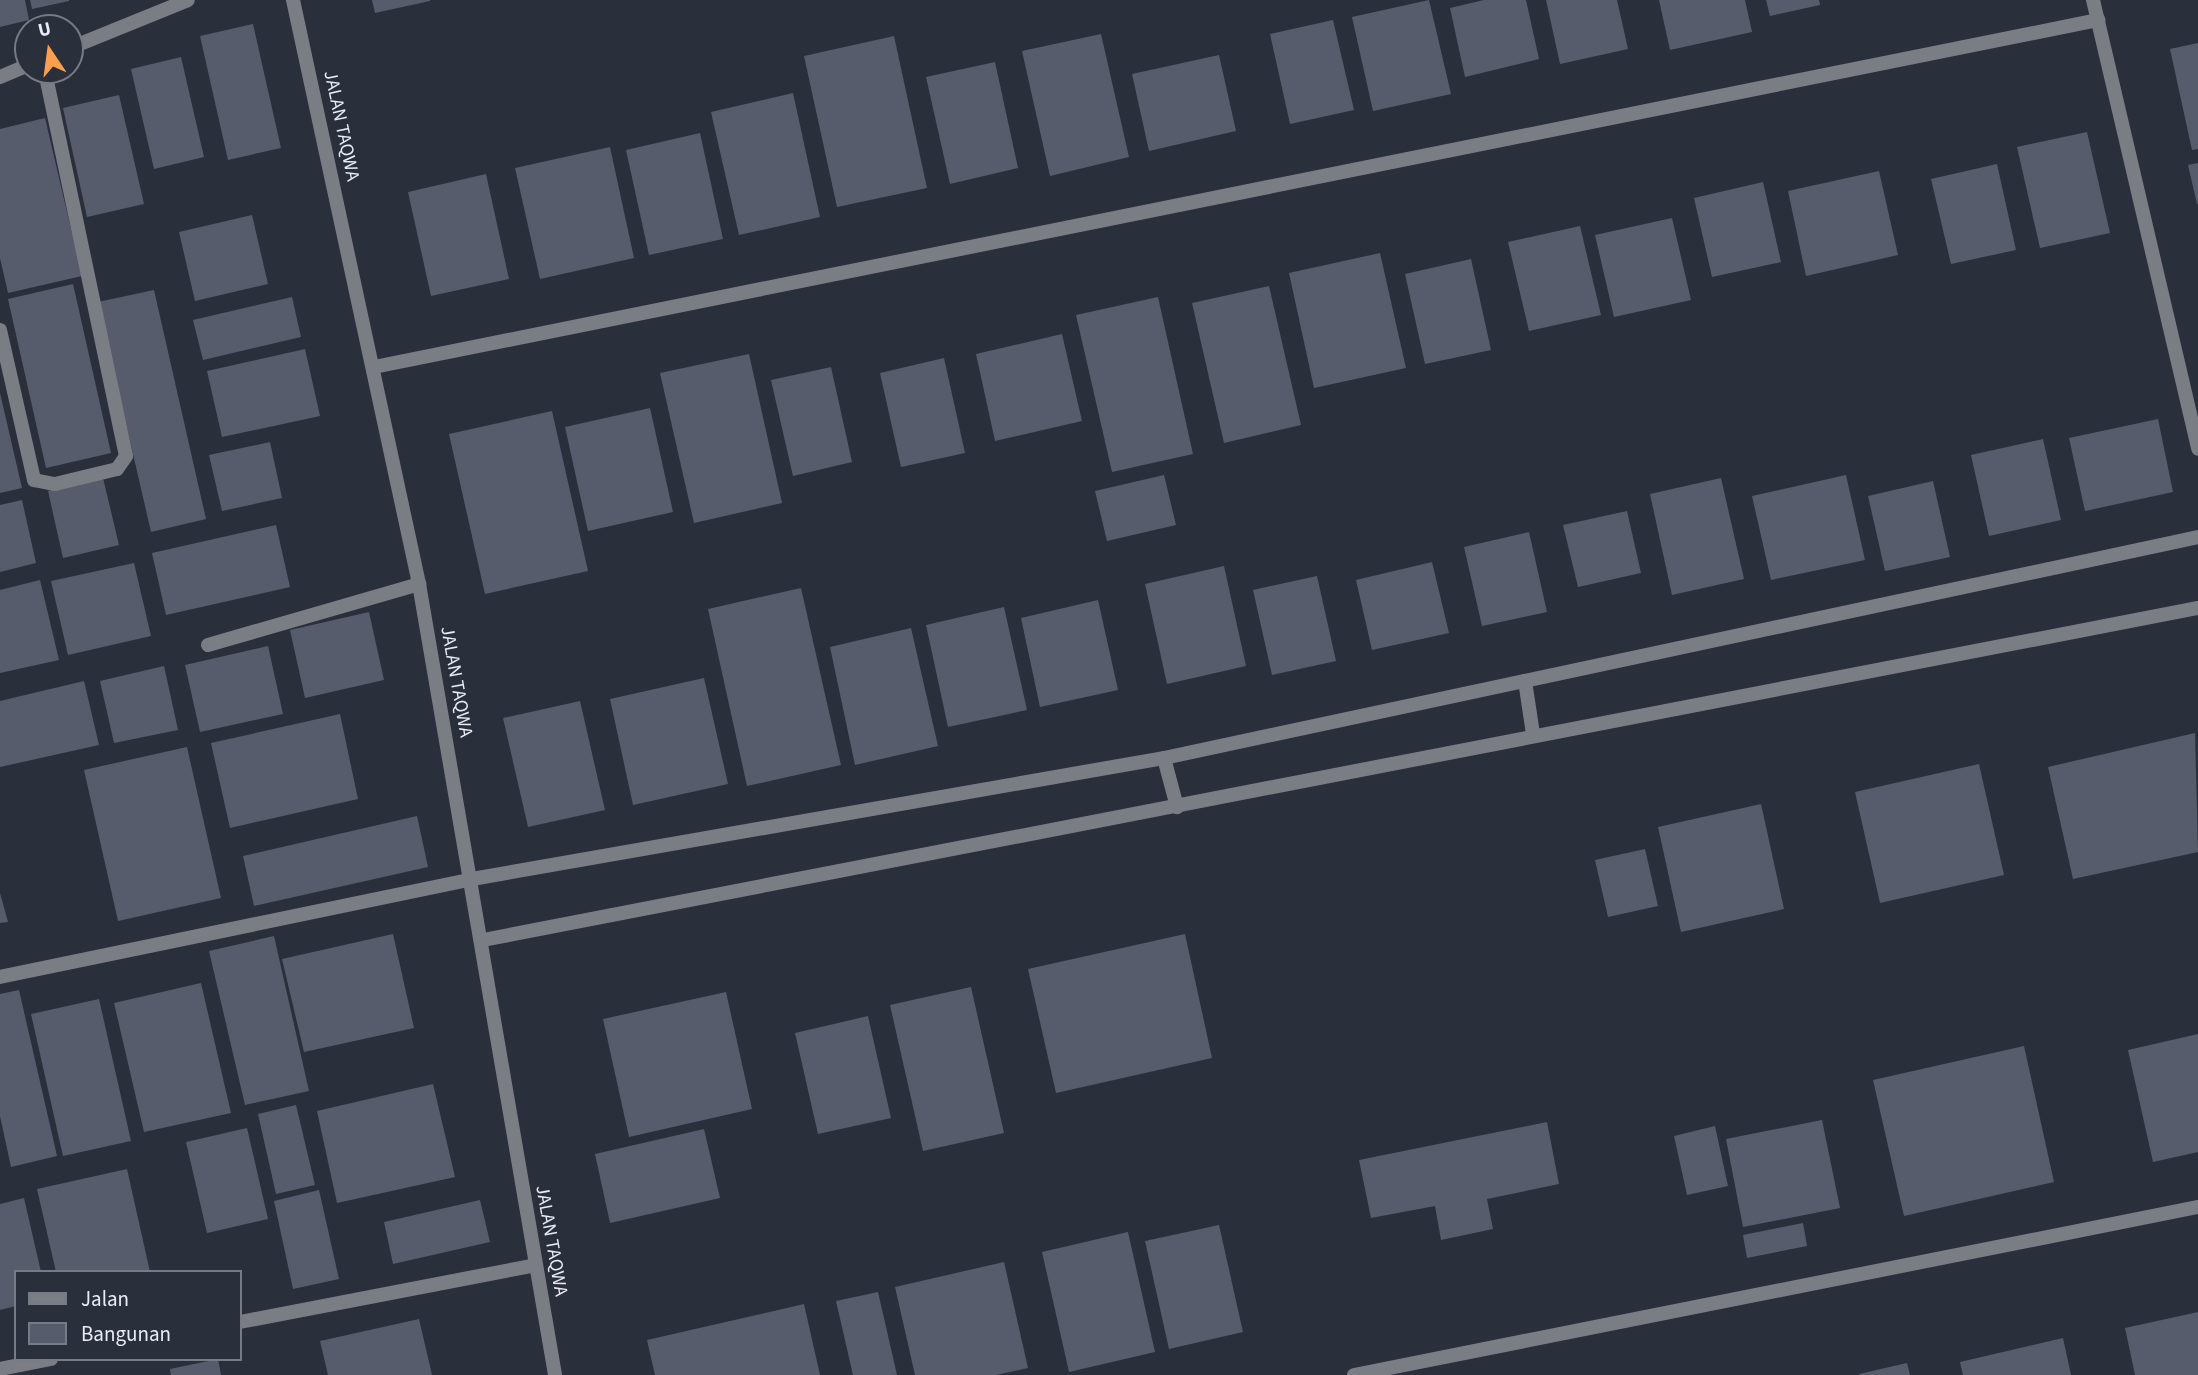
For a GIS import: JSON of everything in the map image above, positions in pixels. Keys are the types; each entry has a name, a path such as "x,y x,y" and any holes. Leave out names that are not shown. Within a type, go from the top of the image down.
{"street":[{"path":"84,42 188,0"},
{"name":"JALAN TAQWA","path":"293,0 419,584 483,940 555,1375"},
{"path":"2094,0 2198,449"},
{"path":"374,367 2098,20"},
{"path":"0,330 34,480 55,484 117,469 126,456 48,84"},
{"path":"0,977 472,879 1164,758 2198,537"},
{"path":"208,645 419,584"},
{"path":"483,940 1177,807 1533,734 2198,608"},
{"path":"1525,681 1533,734"},
{"path":"1164,758 1177,807"},
{"path":"1354,1375 2198,1207"},
{"path":"242,1322 535,1265"},
{"path":"0,1369 41,1361"}],"building":[{"path":"0,0 25,0 28,14 14,14 14,24 0,27"},
{"path":"30,0 69,0 69,1 32,9"},
{"path":"372,0 430,0 430,1 375,13"},
{"path":"1429,0 1451,94 1373,111 1352,17"},
{"path":"1484,0 1526,0 1539,59 1465,77 1450,8"},
{"path":"1546,0 1617,0 1628,49 1560,64"},
{"path":"1659,0 1745,0 1752,32 1670,50"},
{"path":"1766,0 1819,0 1820,5 1770,16"},
{"path":"1333,20 1354,110 1290,124 1270,34"},
{"path":"253,24 281,148 228,160 200,36"},
{"path":"1101,34 1129,157 1050,176 1022,51"},
{"path":"894,36 927,188 837,207 804,56"},
{"path":"2198,43 2198,149 2192,150 2170,49"},
{"path":"1219,55 1236,131 1149,151 1132,74"},
{"path":"181,57 204,157 154,169 131,69"},
{"path":"995,62 1018,168 950,184 926,77"},
{"path":"793,93 820,217 739,235 711,112"},
{"path":"119,95 144,204 87,217 63,108"},
{"path":"45,118 82,276 8,293 0,258 0,129"},
{"path":"2087,132 2110,233 2040,248 2017,147"},
{"path":"700,133 723,239 649,255 626,150"},
{"path":"610,147 634,258 540,279 515,168"},
{"path":"2198,163 2198,204 2197,204 2188,165"},
{"path":"1997,164 2016,250 1951,264 1931,179"},
{"path":"1879,171 1898,255 1806,276 1788,191"},
{"path":"486,174 509,279 431,296 408,192"},
{"path":"1763,182 1781,262 1712,277 1694,198"},
{"path":"252,215 268,284 195,301 179,232"},
{"path":"1672,218 1691,300 1614,317 1595,235"},
{"path":"1580,226 1601,315 1529,331 1508,242"},
{"path":"1380,253 1406,368 1314,388 1289,273"},
{"path":"1471,259 1491,350 1425,364 1405,274"},
{"path":"73,284 111,453 46,468 8,299"},
{"path":"1269,286 1301,425 1224,443 1192,303"},
{"path":"154,290 206,519 151,532 98,302"},
{"path":"292,297 301,337 203,360 193,320"},
{"path":"1158,297 1193,454 1112,472 1076,315"},
{"path":"1062,334 1082,421 995,441 976,354"},
{"path":"305,349 320,416 222,437 207,371"},
{"path":"749,354 782,503 694,523 660,373"},
{"path":"944,358 965,453 901,467 880,373"},
{"path":"831,367 852,462 793,476 771,380"},
{"path":"0,393 22,488 0,493"},
{"path":"650,408 673,512 588,531 565,427"},
{"path":"552,411 588,571 485,594 449,434"},
{"path":"2158,419 2173,492 2085,511 2069,438"},
{"path":"2043,439 2061,520 1989,536 1971,455"},
{"path":"270,442 282,498 222,511 209,455"},
{"path":"1164,475 1176,525 1107,541 1095,491"},
{"path":"1846,475 1865,560 1771,580 1752,496"},
{"path":"103,478 119,545 63,558 48,491"},
{"path":"1721,478 1744,579 1672,595 1650,494"},
{"path":"1933,481 1950,557 1885,571 1868,496"},
{"path":"22,500 36,563 0,572 0,505"},
{"path":"1627,511 1641,573 1578,587 1563,525"},
{"path":"276,525 290,587 166,615 152,553"},
{"path":"1529,532 1547,612 1482,626 1464,547"},
{"path":"1432,562 1449,633 1372,650 1356,580"},
{"path":"134,563 151,636 68,655 51,581"},
{"path":"1224,566 1246,666 1167,684 1145,584"},
{"path":"1317,576 1336,661 1272,675 1253,590"},
{"path":"40,580 59,660 0,673 0,590"},
{"path":"801,588 841,765 747,786 708,609"},
{"path":"1098,600 1118,690 1040,707 1021,618"},
{"path":"1004,607 1027,710 948,727 926,625"},
{"path":"369,612 384,680 305,698 290,630"},
{"path":"911,628 938,746 855,765 830,647"},
{"path":"268,646 283,714 200,732 185,665"},
{"path":"164,666 178,730 114,743 100,681"},
{"path":"704,678 728,784 633,805 610,699"},
{"path":"84,681 99,745 0,767 0,701"},
{"path":"580,701 605,810 528,827 503,718"},
{"path":"340,714 358,799 230,828 211,743"},
{"path":"2195,733 2198,852 2073,879 2048,767"},
{"path":"187,747 221,898 118,921 84,770"},
{"path":"1979,764 2004,875 1880,903 1855,792"},
{"path":"1761,804 1784,909 1681,932 1658,827"},
{"path":"417,816 428,867 254,906 243,856"},
{"path":"1645,849 1658,906 1608,917 1595,860"},
{"path":"0,893 8,922 0,923"},
{"path":"393,934 414,1028 304,1052 282,959"},
{"path":"1185,934 1212,1058 1056,1093 1028,969"},
{"path":"274,936 309,1091 245,1105 209,951"},
{"path":"201,983 231,1113 144,1132 114,1003"},
{"path":"971,987 1004,1133 923,1151 890,1005"},
{"path":"19,990 57,1156 11,1167 0,1116 0,994"},
{"path":"726,992 752,1109 629,1137 603,1019"},
{"path":"99,999 131,1141 63,1156 31,1014"},
{"path":"868,1016 891,1118 818,1134 795,1033"},
{"path":"2198,1034 2198,1152 2153,1162 2128,1050"},
{"path":"2024,1046 2054,1182 1904,1216 1873,1080"},
{"path":"433,1084 455,1177 337,1203 317,1111"},
{"path":"296,1105 315,1185 276,1194 258,1114"},
{"path":"1822,1120 1840,1208 1743,1227 1726,1139"},
{"path":"1547,1122 1559,1184 1487,1199 1493,1229 1441,1240 1435,1206 1371,1218 1359,1160"},
{"path":"1715,1126 1728,1186 1687,1195 1674,1136"},
{"path":"247,1128 268,1219 207,1233 186,1142"},
{"path":"704,1129 720,1198 610,1223 595,1154"},
{"path":"127,1169 150,1270 56,1270 37,1189"},
{"path":"319,1190 339,1279 293,1289 274,1201"},
{"path":"24,1198 41,1270 14,1270 14,1306 0,1310 0,1204"},
{"path":"480,1200 490,1242 393,1264 384,1222"},
{"path":"1803,1223 1807,1246 1747,1258 1743,1235"},
{"path":"1219,1225 1243,1332 1169,1349 1145,1241"},
{"path":"1128,1232 1155,1352 1069,1372 1042,1252"},
{"path":"1004,1262 1028,1368 996,1375 915,1375 895,1287"},
{"path":"878,1292 897,1375 853,1375 836,1301"},
{"path":"804,1304 820,1375 655,1375 647,1340"},
{"path":"2198,1312 2198,1375 2135,1375 2125,1328"},
{"path":"419,1319 432,1375 328,1375 320,1341"},
{"path":"2063,1338 2071,1375 1963,1375 1960,1362"},
{"path":"218,1361 221,1375 171,1375 170,1369"},
{"path":"1907,1363 1910,1375 1859,1375 1859,1374"}]}
